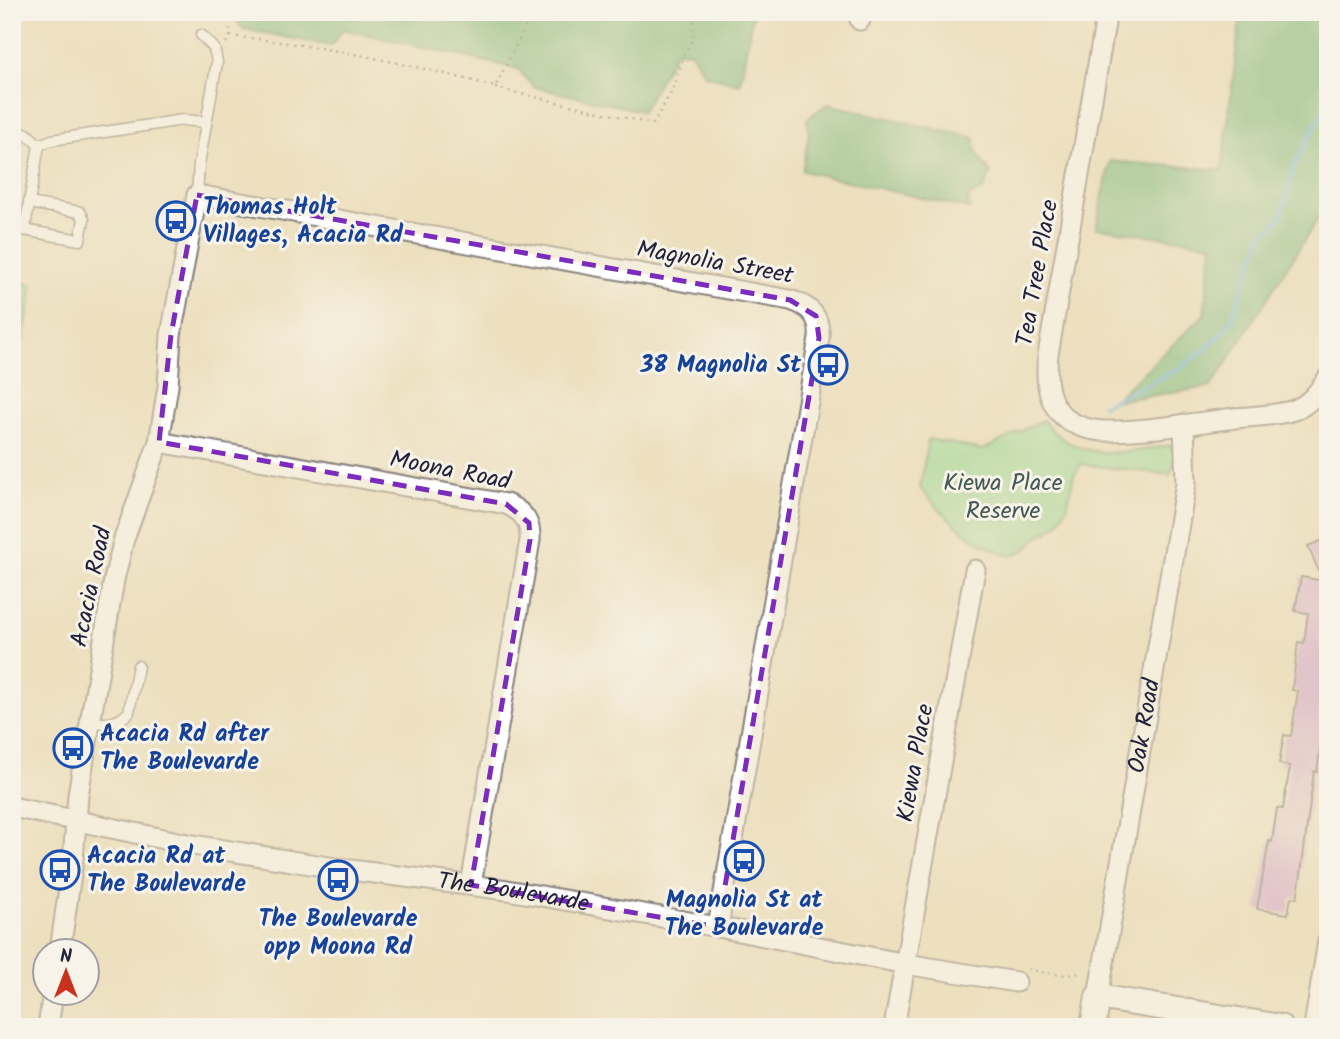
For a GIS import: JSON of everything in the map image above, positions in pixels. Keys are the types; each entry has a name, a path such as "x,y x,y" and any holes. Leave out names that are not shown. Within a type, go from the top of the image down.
{"street":[{"name":"Tea Tree Place","path":"1107,12 1048,355 1049,393 1058,411 1065,418 1092,430 1184,424 1294,410 1314,397 1328,378"},
{"name":"Acacia Road","path":"62,937 73,860 78,794 117,566 159,442 168,386 171,335 197,195"},
{"name":"Magnolia Street","path":"197,195 790,300 802,304 816,316 819,338 718,927"},
{"name":"Oak Road","path":"1093,1027 1182,509 1186,466 1184,424"},
{"name":"Moona Road","path":"159,442 506,504 523,514 529,523 530,540 471,885"},
{"name":"Kiewa Place","path":"894,1027 975,570"},
{"name":"The Boulevarde","path":"12,807 112,830 298,862 471,885 1016,982"},
{"path":"1314,1027 1328,942"},
{"path":"1098,997 1280,1027"},
{"path":"48,1027 51,1007"}],"lane":[{"path":"197,195 205,122 217,62 214,48 201,35"},
{"path":"39,145 52,140 183,121 205,122"},
{"path":"12,128 27,134 39,145"},
{"path":"24,229 39,145"},
{"path":"12,228 80,240 84,219 80,212 29,203"},
{"path":"90,722 118,722 129,712 138,666"}],"path":[{"path":"217,62 230,36 228,12"},
{"path":"495,88 533,12"},
{"path":"230,36 292,42 376,58 653,124 673,89 684,55 693,39 694,12"},
{"path":"819,12 861,16"},
{"path":"1016,982 1019,966 1040,972 1070,975 1102,971"}],"highlighted area":[{"path":"197,195 790,300 816,316 819,338 718,927 471,885 530,540 529,523 506,504 159,442 171,335"}],"green space":[{"path":"231,12 753,12 740,84 705,75 691,52 676,51 642,111 534,87 518,69 343,29 331,46 243,29"},
{"path":"1241,12 1328,12 1328,203 1211,387 1113,401 1204,315 1212,244 1096,228 1110,161 1222,170"},
{"path":"827,104 975,138 977,153 991,173 983,190 968,197 970,209 802,171 809,133 807,119"},
{"path":"12,281 33,285 23,341 12,343"},
{"name":"Kiewa Place Reserve","path":"1043,420 1056,434 1085,449 1118,452 1171,445 1176,457 1170,475 1081,464 1074,475 1067,507 1058,523 1037,537 1027,549 1011,556 971,537 920,488 928,439 983,450"}],"building":[{"path":"1328,538 1328,706 1317,772 1314,771 1297,898 1291,897 1288,914 1257,909 1269,841 1272,842 1277,808 1283,809 1290,766 1279,764 1284,735 1291,736 1298,691 1292,690 1298,642 1304,643 1308,613 1295,611 1301,577 1323,581 1308,546"}],"waterway":[{"path":"1103,405 1175,371 1206,349 1230,323 1261,238 1281,217 1295,164 1328,103"}],"place":[{"name":"Thomas Holt Villages, Acacia Rd","path":"176,221"},
{"name":"38 Magnolia St","path":"828,365"},
{"name":"Acacia Rd after The Boulevarde","path":"73,748"},
{"name":"Magnolia St at The Boulevarde","path":"744,861"},
{"name":"Acacia Rd at The Boulevarde","path":"60,870"},
{"name":"The Boulevarde opp Moona Rd","path":"338,880"}]}
